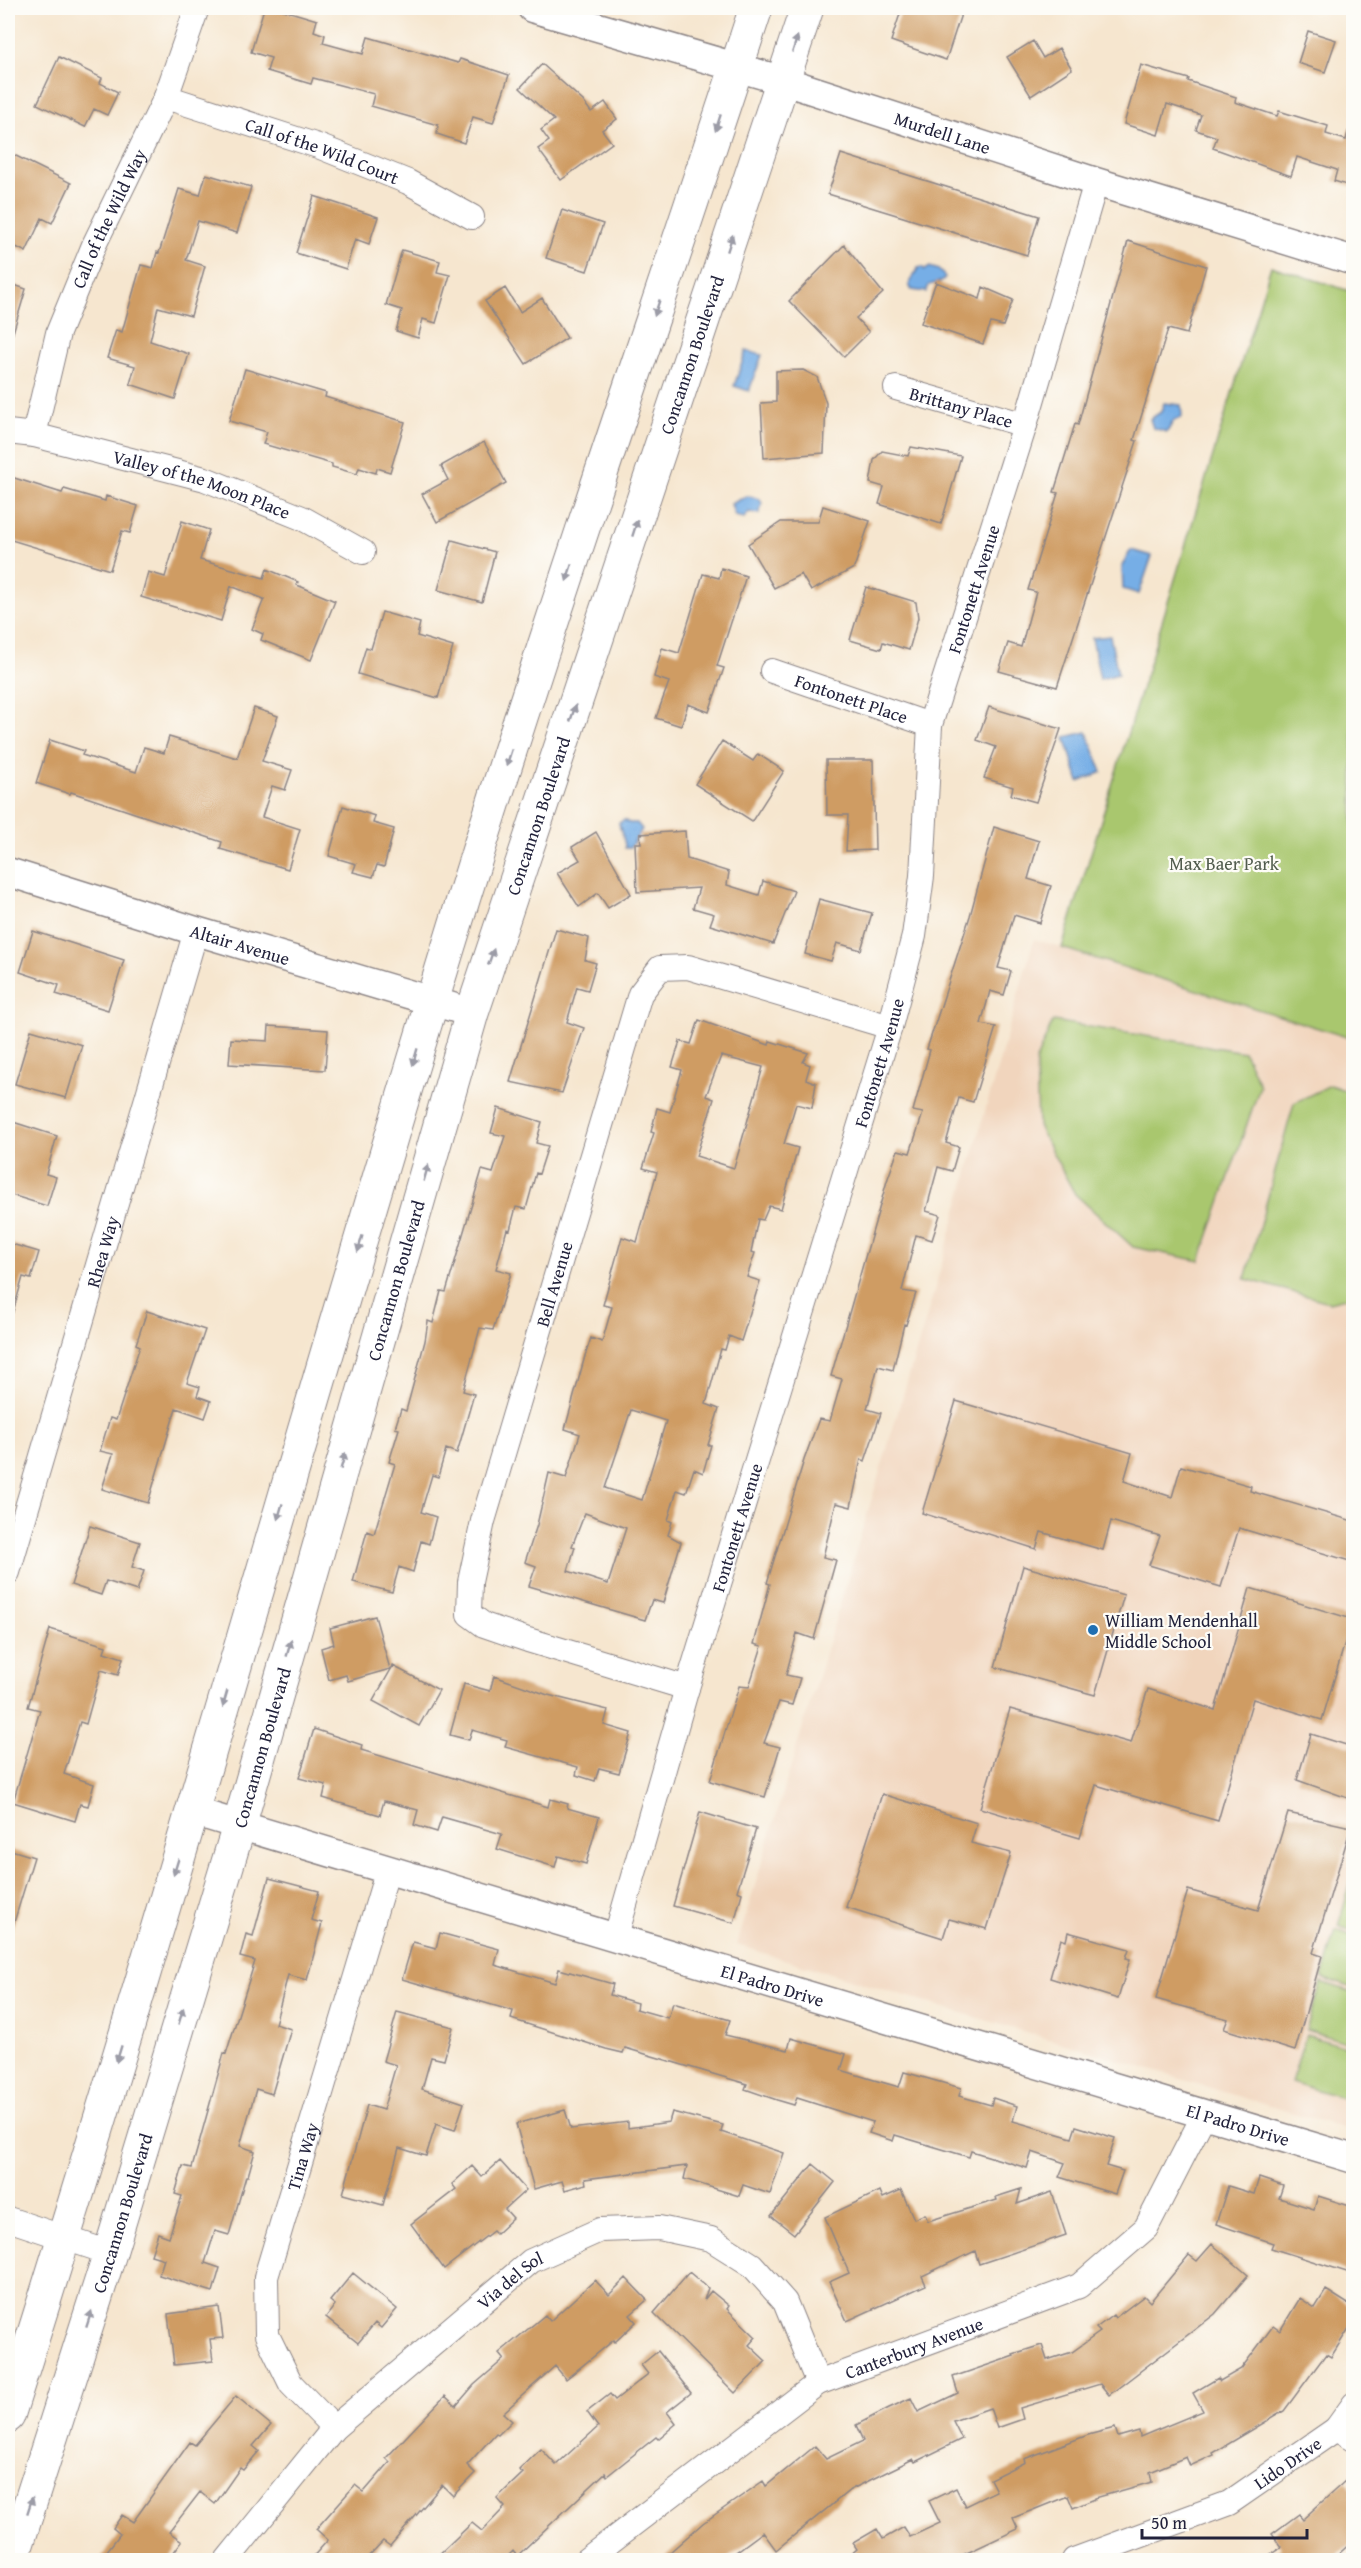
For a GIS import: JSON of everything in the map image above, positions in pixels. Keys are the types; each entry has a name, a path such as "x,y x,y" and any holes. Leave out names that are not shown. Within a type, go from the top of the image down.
{"main road":[{"path":"8,2416 64,2239 192,1811 431,1001 547,638 756,8"},
{"name":"Concannon Boulevard","path":"12,2560 110,2253 239,1826 472,1013 807,8"}],"street":[{"name":"Call of the Wild Way","path":"34,435 58,333 94,245 166,97 197,8"},
{"name":"Murdell Lane","path":"532,8 784,81 1096,182 1353,261"},
{"name":"Call of the Wild Court","path":"166,97 318,146 408,182 472,217"},
{"name":"Fontonett Avenue","path":"616,1936 687,1688 890,1027 914,936 922,876 930,725 1025,425 1096,182"},
{"name":"Brittany Place","path":"896,388 1025,425"},
{"name":"Valley of the Moon Place","path":"8,432 34,435 205,479 302,518 363,552"},
{"name":"Fontonett Place","path":"772,671 930,725"},
{"name":"Altair Avenue","path":"8,872 472,1013"},
{"name":"Rhea Way","path":"8,1572 196,931"},
{"name":"Bell Avenue","path":"687,1688 528,1640 484,1625 468,1614 470,1582 483,1521 640,994 660,968 688,968 890,1027"},
{"name":"El Padro Drive","path":"192,1811 616,1936 1353,2159"},
{"name":"Tina Way","path":"334,2428 291,2384 267,2335 266,2277 388,1869"},
{"name":"Canterbury Avenue","path":"586,2560 818,2383 1079,2286 1146,2228 1205,2113"},
{"path":"8,2219 110,2253"},
{"name":"Via del Sol","path":"227,2560 334,2428 531,2260 600,2230 659,2228 711,2239 752,2265 785,2302 818,2383"},
{"name":"Lido Drive","path":"1074,2560 1229,2503 1345,2434 1353,2404"}],"shaded area":[{"name":"William Mendenhall Middle School","path":"1034,939 1353,1039 1353,2131 737,1945 927,1316"}],"green space":[{"name":"Max Baer Park","path":"1271,266 1353,292 1353,1039 1062,948"},
{"path":"1053,1021 1244,1052 1260,1086 1200,1261 1133,1247 1075,1194 1038,1126 1036,1060"},
{"path":"1330,1085 1353,1093 1354,1296 1329,1302 1245,1279 1294,1103"},
{"path":"1352,1879 1354,1879 1353,1931 1338,1926"},
{"path":"1336,1930 1353,1936 1353,1988 1322,1978"},
{"path":"1321,1982 1353,1992 1353,2044 1306,2030"},
{"path":"1306,2035 1353,2049 1353,2101 1291,2082"}],"water":[{"path":"922,267 925,270 930,267 939,270 945,277 943,281 929,285 926,292 912,290 909,285 918,268"},
{"path":"746,351 762,355 749,391 734,386"},
{"path":"1164,403 1181,405 1182,417 1174,420 1167,432 1153,428 1150,419 1161,412"},
{"path":"747,496 760,499 762,504 759,514 749,512 744,518 735,516 731,504"},
{"path":"1131,550 1152,556 1139,594 1123,589 1122,565"},
{"path":"1110,636 1118,674 1100,679 1092,638"},
{"path":"1087,732 1102,772 1079,782 1065,737"},
{"path":"624,820 637,823 642,829 630,848 625,848 619,823"}],"building":[{"path":"264,8 277,8 317,20 314,31 325,35 323,43 363,54 368,37 458,63 460,59 509,75 493,123 473,117 464,143 437,134 438,125 371,106 374,94 313,78 311,84 267,71 271,58 251,52"},
{"path":"902,8 963,8 946,60 891,41"},
{"path":"1308,31 1336,40 1325,72 1298,63"},
{"path":"1033,41 1043,58 1059,48 1072,69 1031,96 1007,57"},
{"path":"59,57 102,78 100,83 118,92 107,115 94,109 85,127 37,104"},
{"path":"542,64 583,101 591,112 605,102 617,119 602,130 612,143 561,180 538,149 549,141 541,130 554,120 520,88"},
{"path":"1141,65 1189,79 1188,81 1236,97 1235,102 1277,116 1279,111 1328,126 1326,134 1346,140 1349,129 1353,130 1353,187 1334,181 1337,170 1297,157 1291,176 1213,148 1217,137 1196,130 1201,115 1167,104 1158,135 1124,124"},
{"path":"8,152 71,183 52,223 42,218 26,252 8,243"},
{"path":"841,154 1039,216 1027,255 828,194"},
{"path":"206,174 251,187 237,233 198,221 186,260 205,266 191,316 158,307 150,341 189,354 175,399 130,384 135,366 107,358 116,330 122,332 141,265 153,268 179,189 200,195"},
{"path":"314,196 378,217 369,244 355,239 346,269 296,253"},
{"path":"562,210 603,224 587,271 546,258"},
{"path":"1128,241 1206,266 1187,334 1168,329 1134,440 1137,441 1057,687 999,671 1008,643 1021,647 1036,592 1028,590 1058,493 1054,492 1075,424 1078,425"},
{"path":"844,245 883,293 856,318 869,332 844,357 789,301"},
{"path":"402,250 440,261 437,272 450,275 436,323 423,319 418,338 396,331 402,310 386,305"},
{"path":"936,282 980,299 983,287 1013,300 1003,326 991,323 983,344 921,323"},
{"path":"8,283 26,289 12,336 8,335"},
{"path":"505,288 520,312 542,298 567,338 526,364 485,301"},
{"path":"245,369 326,393 325,397 405,422 390,472 377,468 376,473 359,468 357,474 332,467 332,464 263,444 267,432 229,421"},
{"path":"803,370 817,377 826,403 824,453 764,458 761,403 776,402 776,371"},
{"path":"484,442 506,483 437,522 422,494 448,480 441,466"},
{"path":"911,447 961,456 941,524 879,504 884,487 870,483 874,460 882,451 908,456"},
{"path":"8,476 62,493 64,489 105,501 106,496 138,506 130,533 122,531 110,570 8,539"},
{"path":"823,506 870,521 854,568 811,591 801,574 774,588 748,544 781,522 818,522"},
{"path":"182,521 209,530 200,560 264,578 267,569 335,601 311,660 261,640 263,634 252,629 264,599 231,586 221,621 141,597 148,572 165,577"},
{"path":"452,540 495,552 482,602 438,590"},
{"path":"721,568 746,576 717,666 724,668 709,712 688,704 681,726 656,718 669,682 654,677 662,648 679,653 703,574 719,578"},
{"path":"866,587 916,602 918,618 909,650 883,642 881,649 850,640"},
{"path":"382,612 420,623 417,636 453,647 438,698 358,674 366,647 371,649"},
{"path":"989,707 1061,729 1036,802 1011,795 1013,787 984,778 996,747 977,740"},
{"path":"254,708 278,716 262,761 292,770 285,790 272,786 262,817 300,829 288,869 220,849 222,842 71,792 70,794 36,783 50,740 84,751 82,755 136,772 144,747 164,753 169,737 237,758"},
{"path":"722,741 753,761 758,754 784,771 752,821 695,784"},
{"path":"826,760 873,760 875,850 846,851 848,815 827,815"},
{"path":"343,806 375,816 373,823 394,829 384,867 377,865 373,877 353,872 356,864 329,856"},
{"path":"994,827 1039,841 1028,879 1051,886 1040,923 1014,915 998,968 1011,971 1004,995 990,991 981,1024 996,1027 973,1102 959,1098 946,1143 959,1147 952,1171 938,1167 926,1211 940,1215 932,1240 916,1235 902,1291 916,1293 906,1325 904,1324 893,1370 878,1366 867,1409 881,1413 865,1461 861,1459 851,1507 836,1503 823,1557 836,1560 814,1639 797,1633 786,1675 800,1678 792,1705 779,1702 764,1743 780,1747 765,1797 710,1781 739,1686 749,1687 762,1646 754,1644 770,1584 767,1583 804,1460 819,1419 830,1421 842,1379 831,1376 887,1181 898,1150 910,1153 923,1113 913,1111 930,1050 927,1049 970,916"},
{"path":"685,831 687,859 729,872 727,885 759,895 763,881 794,891 773,944 710,925 714,914 693,908 699,888 637,892 635,843 641,843 640,834"},
{"path":"596,832 631,894 608,908 598,893 579,907 557,873 580,860 572,847"},
{"path":"819,899 872,913 861,950 837,943 831,961 805,954"},
{"path":"556,929 589,938 585,960 596,963 588,990 577,987 567,1022 584,1028 562,1093 510,1082"},
{"path":"33,931 124,960 108,1010 56,994 59,985 20,972"},
{"path":"699,1020 769,1045 770,1041 808,1053 803,1062 810,1065 806,1079 816,1083 812,1108 796,1104 784,1144 798,1148 781,1209 769,1206 763,1220 758,1219 751,1252 755,1253 747,1277 760,1281 741,1341 729,1336 725,1350 721,1349 706,1404 719,1409 708,1445 711,1445 703,1473 694,1469 686,1493 677,1490 668,1520 672,1522 668,1535 681,1542 663,1603 652,1600 645,1620 529,1586 536,1566 525,1562 537,1525 549,1473 566,1478 580,1434 565,1429 585,1356 591,1338 602,1342 612,1307 603,1305 622,1237 637,1242 657,1172 643,1168 654,1133 651,1132 657,1108 670,1112 682,1070 672,1067 680,1041 691,1044","holes":["721,1056 763,1067 734,1168 696,1156 714,1099 706,1096","631,1410 666,1421 642,1500 605,1488","585,1513 626,1528 608,1584 568,1571 575,1547 572,1546"]},
{"path":"269,1026 328,1030 325,1070 229,1064 231,1039 268,1041"},
{"path":"31,1030 82,1045 66,1098 15,1084"},
{"path":"498,1108 542,1122 536,1143 548,1146 539,1174 536,1173 526,1209 516,1207 510,1230 507,1229 496,1269 511,1273 493,1330 480,1328 463,1391 474,1394 457,1453 446,1449 438,1477 432,1475 421,1512 436,1517 429,1544 421,1541 413,1572 399,1567 392,1592 353,1582 367,1531 374,1534 395,1464 389,1462 399,1429 395,1428 401,1409 406,1411 425,1341 428,1321 433,1323 441,1291 446,1292 482,1170 493,1173 505,1136 491,1133"},
{"path":"13,1122 57,1136 46,1174 56,1177 47,1206 8,1194 8,1139"},
{"path":"8,1243 39,1252 31,1279 23,1277 12,1315 8,1314"},
{"path":"147,1311 205,1330 187,1383 200,1387 197,1396 211,1401 205,1418 176,1408 148,1503 102,1489 113,1454 100,1451 110,1418 116,1420 140,1346 136,1344"},
{"path":"956,1401 1132,1453 1124,1481 1172,1497 1181,1466 1251,1486 1250,1491 1353,1521 1353,1562 1239,1528 1221,1587 1149,1565 1160,1536 1111,1521 1103,1550 1041,1532 1036,1549 922,1513"},
{"path":"90,1526 140,1542 132,1567 144,1571 137,1591 106,1581 101,1595 71,1585"},
{"path":"1023,1566 1124,1595 1095,1695 995,1667"},
{"path":"1250,1588 1352,1619 1322,1720 1253,1699 1218,1821 1096,1785 1080,1838 980,1808 1010,1709 1131,1743 1148,1689 1215,1710"},
{"path":"375,1616 390,1669 348,1681 346,1675 329,1680 321,1648 334,1644 330,1628"},
{"path":"50,1629 106,1646 104,1652 123,1658 118,1675 101,1670 86,1724 80,1722 64,1774 94,1784 88,1806 80,1804 75,1821 13,1802 40,1710 28,1707"},
{"path":"393,1666 439,1690 419,1726 373,1701"},
{"path":"494,1676 548,1695 608,1710 604,1725 631,1733 619,1773 599,1768 595,1781 576,1775 578,1767 505,1747 507,1740 472,1730 469,1740 450,1735 464,1684 490,1691"},
{"path":"314,1729 362,1745 361,1750 548,1807 550,1799 568,1804 567,1808 599,1817 586,1864 558,1856 555,1867 497,1849 502,1834 442,1817 437,1832 414,1825 418,1810 384,1801 380,1815 323,1798 326,1785 299,1778"},
{"path":"1311,1734 1353,1747 1353,1800 1297,1780"},
{"path":"882,1794 977,1823 971,1843 1011,1853 987,1929 949,1919 943,1938 846,1907"},
{"path":"700,1812 756,1829 737,1891 742,1893 734,1923 673,1906"},
{"path":"1288,1813 1351,1827 1313,1953 1322,1956 1295,2051 1224,2029 1228,2019 1156,1999 1188,1890 1258,1910"},
{"path":"8,1849 34,1857 12,1929 8,1929"},
{"path":"269,1878 319,1891 311,1920 322,1923 307,1980 288,1975 275,2024 291,2029 272,2094 256,2089 240,2146 255,2151 248,2176 246,2176 229,2235 215,2231 205,2263 220,2268 213,2292 159,2275 164,2259 151,2255 158,2233 169,2237 182,2196 175,2194 183,2166 192,2168 224,2053 226,2054 255,1961 240,1957 246,1934 253,1936"},
{"path":"1068,1932 1129,1949 1126,1958 1130,1959 1118,1999 1050,1978 1061,1939 1066,1941"},
{"path":"440,1933 499,1949 495,1965 555,1983 559,1969 613,1984 610,1995 637,2003 636,2009 668,2018 673,2003 730,2020 725,2035 788,2050 791,2038 846,2054 841,2070 899,2087 904,2072 961,2088 959,2096 991,2105 993,2098 1017,2106 1013,2121 1072,2138 1076,2126 1115,2138 1106,2166 1123,2171 1115,2194 1059,2177 1065,2163 1032,2152 1027,2168 971,2151 969,2157 895,2135 893,2141 869,2133 873,2122 797,2098 794,2105 777,2100 745,2089 747,2084 625,2048 623,2053 606,2049 511,2019 513,2011 402,1979 413,1942 436,1948"},
{"path":"397,2012 453,2027 444,2060 431,2057 422,2089 464,2103 455,2130 436,2124 426,2156 399,2148 383,2205 343,2194 367,2105 383,2110 396,2065 383,2061"},
{"path":"565,2110 571,2129 628,2122 628,2128 669,2122 672,2112 723,2125 721,2132 784,2153 770,2194 743,2185 739,2196 684,2179 687,2166 585,2179 586,2184 565,2190 562,2181 534,2189 516,2124"},
{"path":"500,2161 526,2190 505,2209 513,2218 496,2234 493,2231 444,2269 411,2224 456,2189 452,2184 472,2166 482,2177"},
{"path":"813,2164 835,2182 794,2234 771,2216"},
{"path":"1259,2178 1283,2186 1279,2198 1314,2209 1318,2196 1353,2207 1353,2274 1271,2248 1273,2243 1216,2224 1228,2186 1254,2194"},
{"path":"1021,2189 1017,2204 1052,2192 1066,2235 979,2264 975,2251 922,2276 926,2285 847,2321 829,2282 849,2273 825,2217 880,2191 883,2198 901,2190 914,2219 925,2214 928,2221 997,2200 996,2197"},
{"path":"1212,2244 1248,2275 1215,2314 1109,2395 1100,2384 1020,2408 1023,2419 997,2428 990,2408 953,2421 962,2439 915,2462 913,2459 850,2490 776,2550 763,2532 725,2560 661,2560 703,2523 763,2481 766,2486 815,2446 826,2459 863,2441 856,2425 889,2408 911,2398 918,2412 958,2393 953,2377 1042,2345 1047,2360 1072,2352 1100,2332 1096,2328 1113,2315 1115,2318 1144,2296 1150,2302 1189,2255 1197,2261"},
{"path":"689,2272 708,2288 704,2300 711,2291 729,2306 727,2309 756,2337 749,2345 766,2361 735,2393 654,2313"},
{"path":"353,2273 397,2309 381,2328 375,2323 358,2343 326,2317 335,2305 330,2301"},
{"path":"626,2278 647,2300 630,2315 636,2322 615,2342 614,2340 566,2379 555,2366 503,2413 512,2421 498,2435 496,2433 467,2465 475,2473 453,2496 442,2485 390,2546 383,2541 365,2560 310,2560 328,2540 316,2529 355,2485 364,2492 390,2462 386,2458 445,2396 456,2406 474,2385 504,2359 499,2353 545,2315 550,2321 595,2280 609,2295"},
{"path":"1326,2290 1353,2307 1353,2322 1331,2357 1326,2354 1284,2411 1213,2453 1214,2455 1190,2466 1186,2457 1150,2472 1152,2482 1095,2498 1073,2508 1068,2496 1013,2518 1018,2529 952,2560 844,2560 857,2549 853,2543 877,2529 883,2539 904,2527 910,2537 940,2523 929,2501 956,2488 965,2506 996,2491 990,2479 1025,2462 1024,2459 1088,2435 1115,2428 1118,2437 1139,2431 1140,2437 1203,2411 1193,2393 1218,2378 1220,2381 1241,2369 1273,2326 1280,2331 1300,2298 1315,2308"},
{"path":"219,2307 223,2338 210,2339 213,2361 174,2365 168,2314"},
{"path":"658,2351 691,2393 667,2412 676,2424 607,2476 605,2473 517,2556 513,2551 504,2560 433,2560 472,2523 482,2531 505,2507 497,2498 523,2473 519,2470 541,2449 556,2465 598,2427 587,2412 610,2394 615,2400 648,2374 641,2365"},
{"path":"236,2396 271,2425 253,2446 259,2451 243,2470 240,2468 215,2504 200,2492 169,2532 182,2541 168,2560 100,2560 120,2534 113,2528 122,2515 133,2522 190,2442 195,2445"},
{"path":"1345,2481 1353,2491 1353,2541 1332,2560 1262,2560 1281,2547 1272,2534 1299,2514 1303,2519"}],"place":[{"name":"William Mendenhall Middle School","path":"1093,1630"}]}
